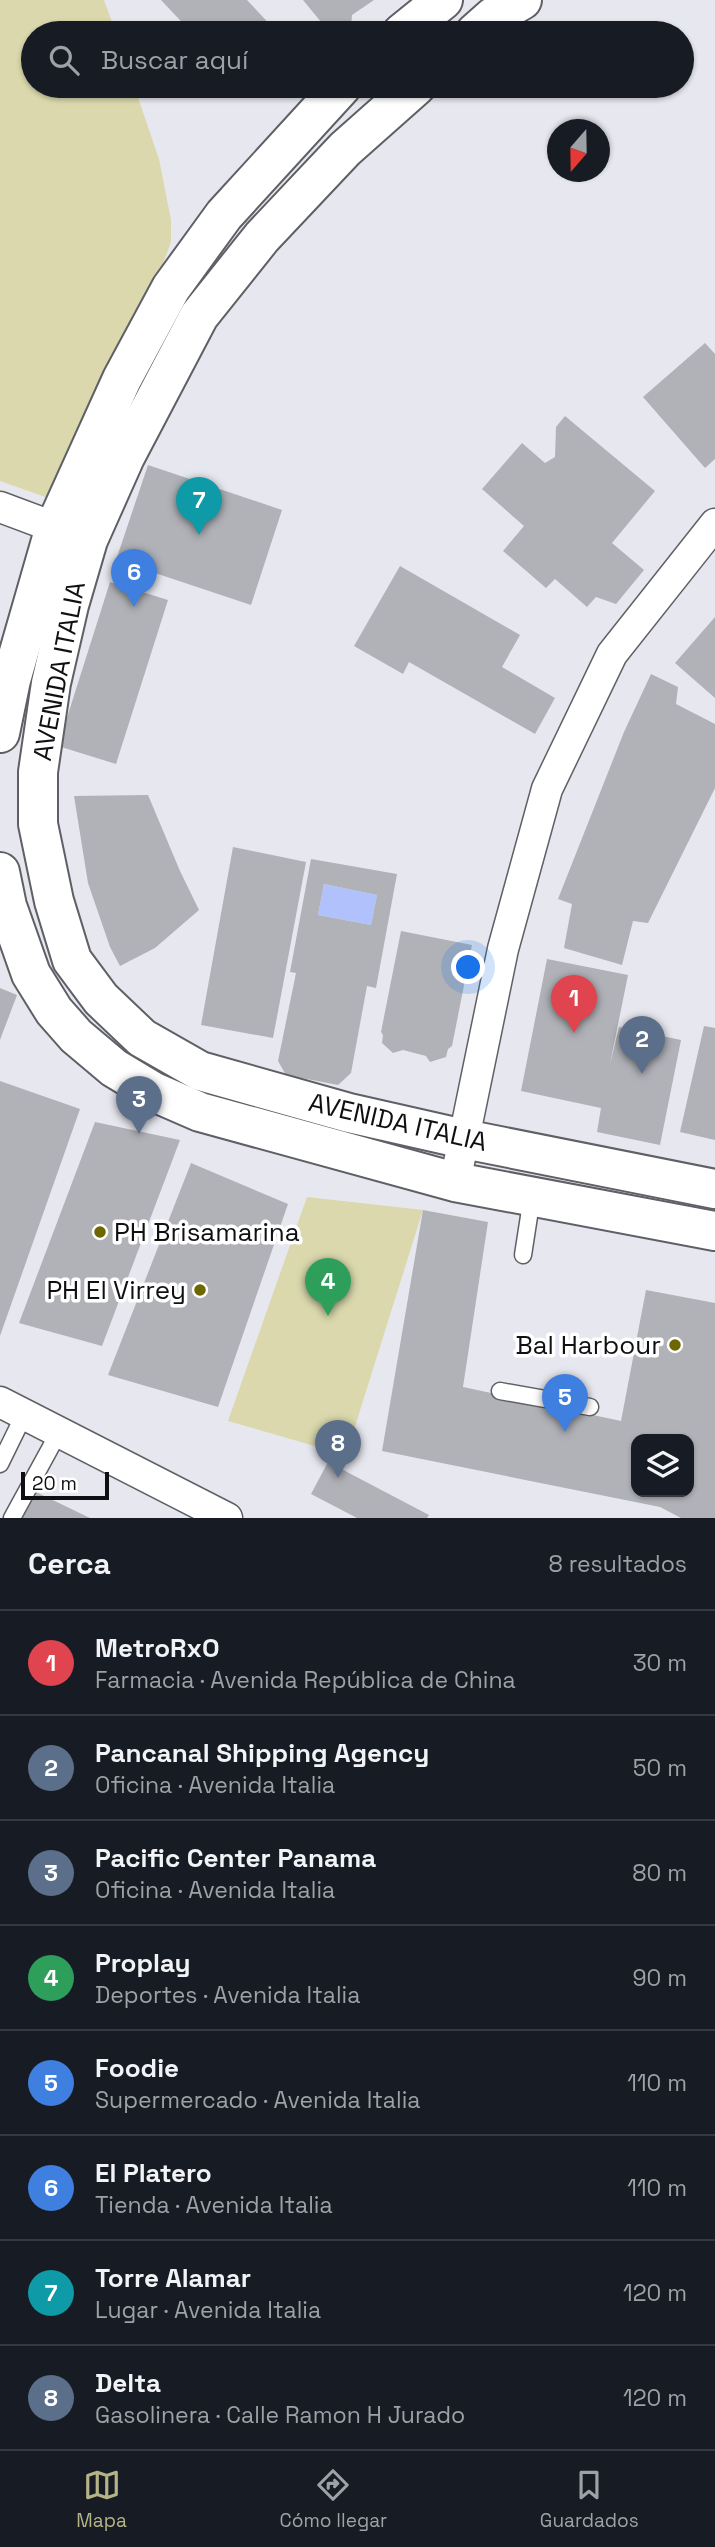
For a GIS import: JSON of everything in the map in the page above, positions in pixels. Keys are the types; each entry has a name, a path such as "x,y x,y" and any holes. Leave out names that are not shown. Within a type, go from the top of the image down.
{"street":[{"path":"417,21 443,0"},
{"name":"AVENIDA ITALIA","path":"0,733 14,667 72,533 122,379 170,288 224,215 331,98"},
{"name":"AVENIDA ITALIA","path":"402,98 345,149 262,237 199,316 125,457 72,533 69,605 51,683 38,772 38,824 54,901 72,960 101,999 142,1038 200,1071 349,1113 715,1189"},
{"path":"0,507 72,533"},
{"path":"455,1182 503,949 547,789 612,654 715,524"},
{"name":"AVENIDA ITALIA","path":"0,872 15,965 76,1036 114,1068 154,1092 200,1112 455,1182 715,1231"},
{"path":"12,1409 227,1518"}],"lane":[{"path":"523,1255 532,1196"},
{"path":"500,1391 590,1407"},
{"path":"0,1464 12,1409"},
{"path":"12,1518 59,1432"}],"shaded area":[{"path":"0,0 104,0 112,21 21,21 21,98 138,98 159,159 171,220 171,242 146,310 54,500 0,481"},
{"path":"307,1197 423,1210 346,1455 228,1421"}],"water":[{"path":"324,884 377,895 371,925 318,915"}],"building":[{"path":"161,0 247,0 267,21 181,21"},
{"path":"303,0 374,0 352,15 351,21 320,21"},
{"path":"705,343 715,354 715,459 705,468 643,397"},
{"path":"565,416 655,491 612,543 644,570 616,604 596,597 587,607 555,579 546,588 503,551 524,526 482,489 522,443 545,463 555,457 556,427"},
{"path":"148,465 282,510 251,605 116,560"},
{"path":"400,566 520,635 502,667 555,698 535,734 409,662 403,674 354,646"},
{"path":"110,582 168,600 116,764 58,746"},
{"path":"715,617 715,698 675,663"},
{"path":"651,674 678,687 676,704 715,724 715,788 648,923 633,921 622,965 564,948 572,904 558,899 624,732"},
{"path":"148,795 199,910 155,948 120,966 110,947 88,883 74,796"},
{"path":"233,847 306,862 273,1038 201,1025"},
{"path":"311,859 397,874 376,988 367,986 351,1073 338,1085 286,1075 278,1061 296,973 290,972","holes":["324,884 377,895 371,925 318,915"]},
{"path":"401,931 472,945 452,1046 446,1057 430,1062 426,1056 403,1050 393,1053 382,1043 381,1032"},
{"path":"547,959 628,975 610,1064 619,1027 681,1040 660,1145 597,1132 601,1108 521,1091"},
{"path":"0,988 17,995 0,1040"},
{"path":"704,1026 715,1028 715,1140 680,1132"},
{"path":"0,1081 80,1109 0,1336"},
{"name":"PH Brisamarina","path":"95,1122 180,1140 102,1346 19,1323"},
{"name":"PH El Virrey","path":"191,1163 288,1204 218,1407 108,1375"},
{"name":"Bal Harbour","path":"423,1210 488,1222 463,1387 621,1421 646,1290 715,1303 715,1518 681,1518 660,1507 382,1451"},
{"path":"328,1462 429,1515 427,1518 357,1518 311,1494"},
{"path":"32,1490 90,1518 17,1518"}],"place":[{"name":"Torre Alamar","path":"199,535"},
{"name":"El Platero","path":"134,607"},
{"name":"MetroRxO","path":"574,1033"},
{"name":"Pancanal Shipping Agency","path":"642,1074"},
{"name":"Pacific Center Panama","path":"139,1134"},
{"name":"PH Brisamarina","path":"100,1232"},
{"name":"PH El Virrey","path":"200,1290"},
{"name":"Proplay","path":"328,1316"},
{"name":"Bal Harbour","path":"675,1345"},
{"name":"Foodie","path":"565,1432"},
{"name":"Delta","path":"338,1478"}]}
